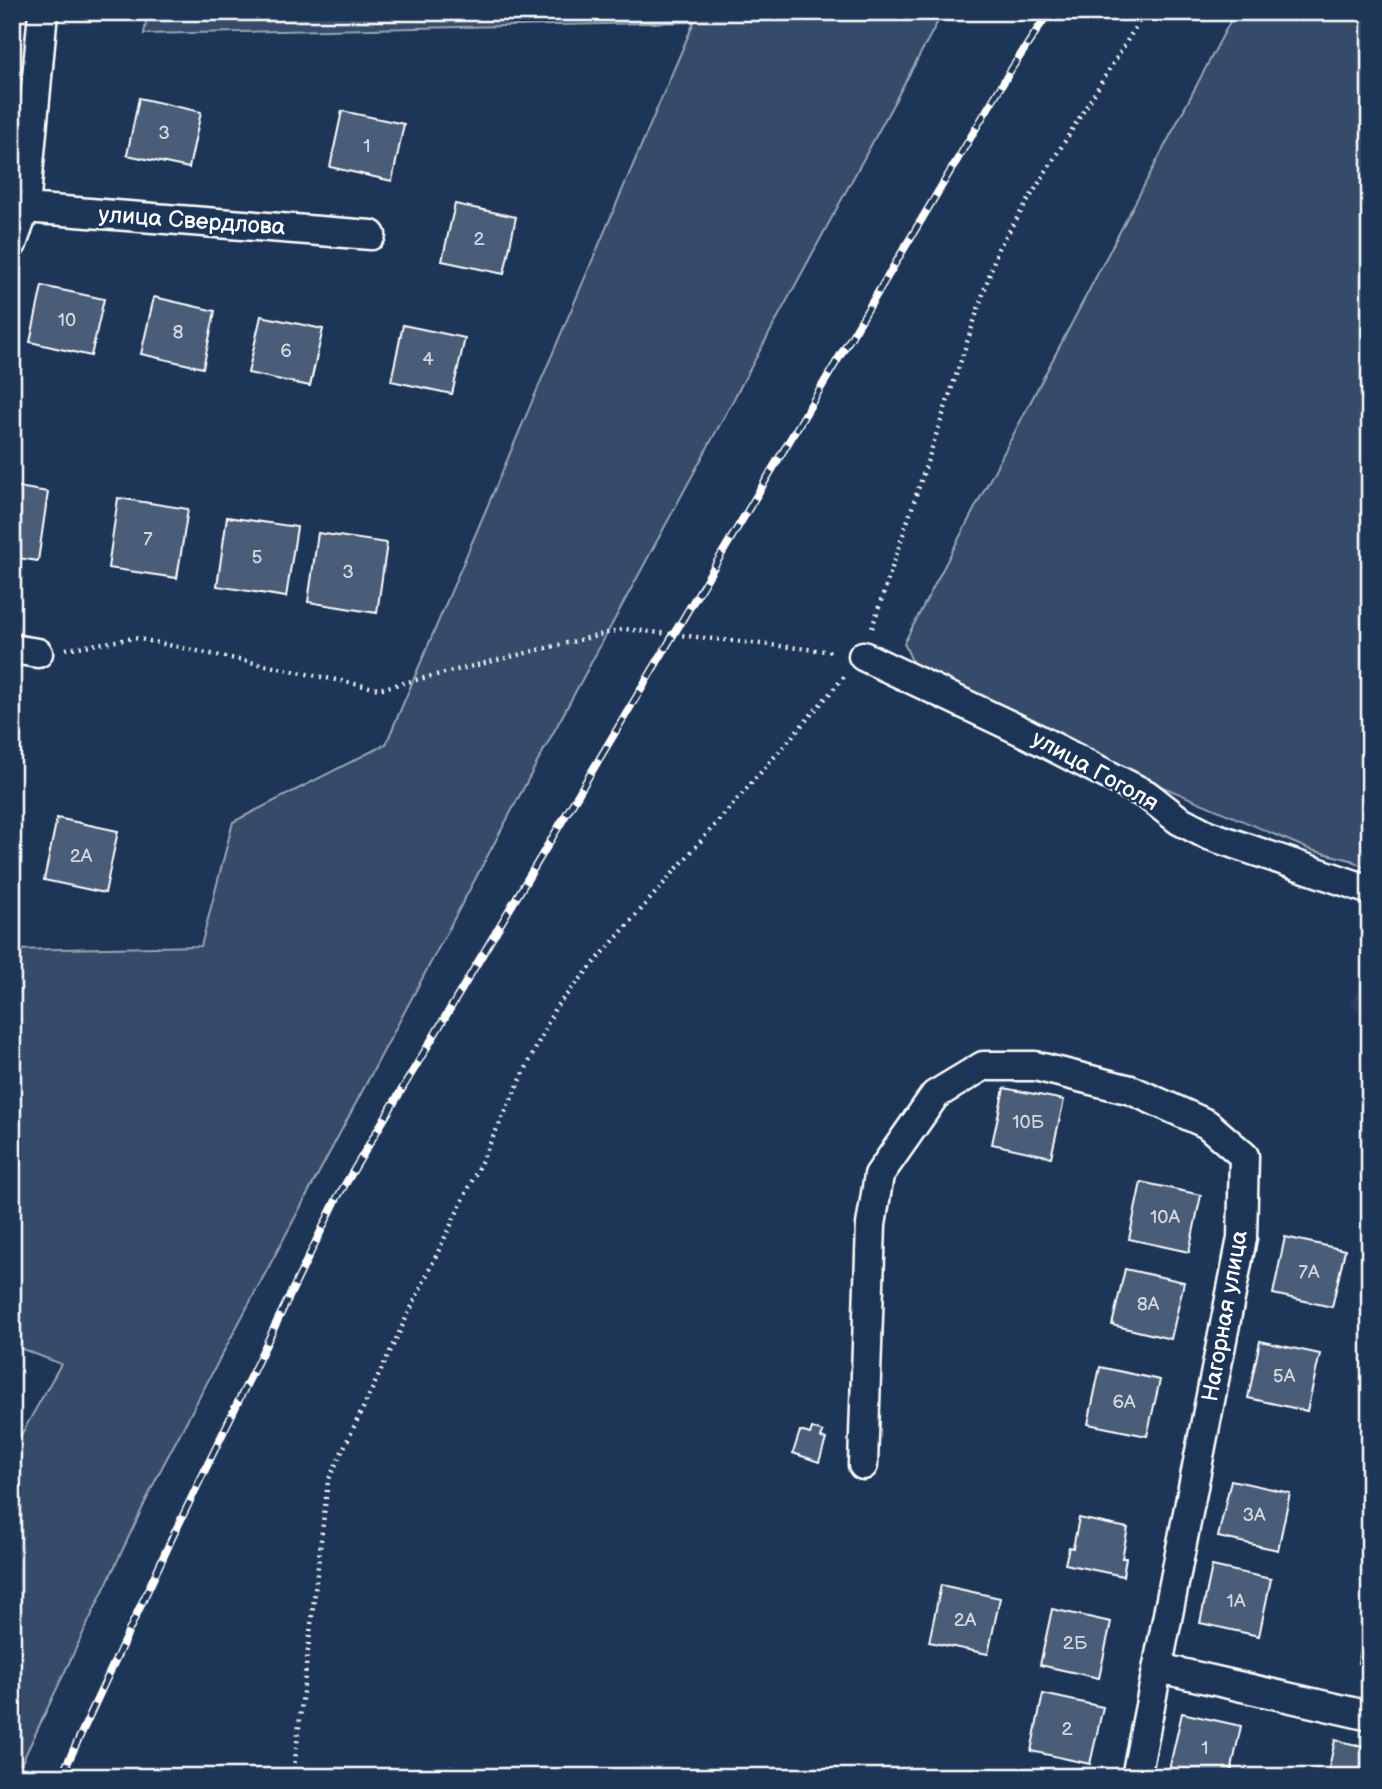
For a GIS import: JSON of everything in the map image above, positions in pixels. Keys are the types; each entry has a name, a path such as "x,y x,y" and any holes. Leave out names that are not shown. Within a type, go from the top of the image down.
{"street":[{"path":"12,244 43,12"},
{"name":"улица Свердлова","path":"19,206 372,235"},
{"name":"улица Гоголя","path":"863,656 1147,794 1179,820 1208,835 1370,890"},
{"name":"Нагорная улица","path":"863,1465 871,1225 879,1175 935,1096 983,1066 1035,1066 1131,1090 1207,1125 1244,1156 1242,1238 1136,1777"},
{"path":"1159,1668 1370,1716"}],"path":[{"path":"293,1777 328,1481 555,1008 863,656 998,249 1145,12"},
{"path":"25,651 135,638 379,689 624,629 863,656"}],"shaded area":[{"path":"148,12 943,12 538,761 159,1473 15,1777 12,1777 12,1451 61,1364 12,1345 12,950 201,946 233,822 386,744 694,22 144,34"},
{"path":"1235,12 1370,12 1370,871 1351,860 1311,850 922,684 904,643"},
{"path":"1370,962 1370,1020 1351,1004"},
{"path":"451,1766 482,1777 445,1777"}],"building":[{"path":"139,98 201,112 189,168 127,155"},
{"path":"342,111 404,124 392,181 330,167"},
{"path":"455,204 516,217 504,274 442,261"},
{"path":"42,286 104,299 91,356 30,342"},
{"path":"154,297 215,311 203,368 141,354"},
{"path":"261,316 323,329 310,386 248,373"},
{"path":"403,325 465,338 452,394 391,381"},
{"path":"12,486 48,492 38,561 12,557"},
{"path":"118,498 188,509 177,578 108,568"},
{"path":"227,517 297,527 286,597 217,586"},
{"path":"318,533 387,543 377,613 308,602"},
{"path":"57,818 118,831 105,893 44,880"},
{"path":"1004,1088 1064,1100 1051,1157 992,1144"},
{"path":"1141,1182 1201,1195 1189,1252 1129,1239"},
{"path":"1285,1237 1345,1250 1332,1307 1273,1294"},
{"path":"1125,1269 1184,1282 1171,1339 1112,1325"},
{"path":"1260,1341 1320,1354 1307,1411 1248,1398"},
{"path":"1100,1367 1160,1380 1147,1436 1088,1424"},
{"path":"1370,1423 1370,1446 1365,1445"},
{"path":"812,1428 823,1432 821,1438 826,1439 819,1462 793,1453 800,1431 810,1434"},
{"path":"1231,1480 1290,1493 1278,1550 1218,1537"},
{"path":"1079,1518 1128,1528 1122,1558 1126,1558 1123,1576 1065,1564 1069,1547 1073,1548"},
{"path":"1212,1566 1271,1579 1259,1636 1200,1623"},
{"path":"941,1585 1000,1598 988,1654 929,1642"},
{"path":"1052,1609 1111,1622 1099,1678 1040,1665"},
{"path":"1370,1609 1370,1665 1358,1663"},
{"path":"1043,1694 1103,1707 1090,1764 1031,1751"},
{"path":"1182,1713 1241,1726 1230,1777 1201,1777 1169,1770"},
{"path":"1335,1740 1370,1748 1370,1777 1327,1777"}],"railway":[{"path":"61,1777 173,1536 337,1198 1012,68 1049,12"}]}
